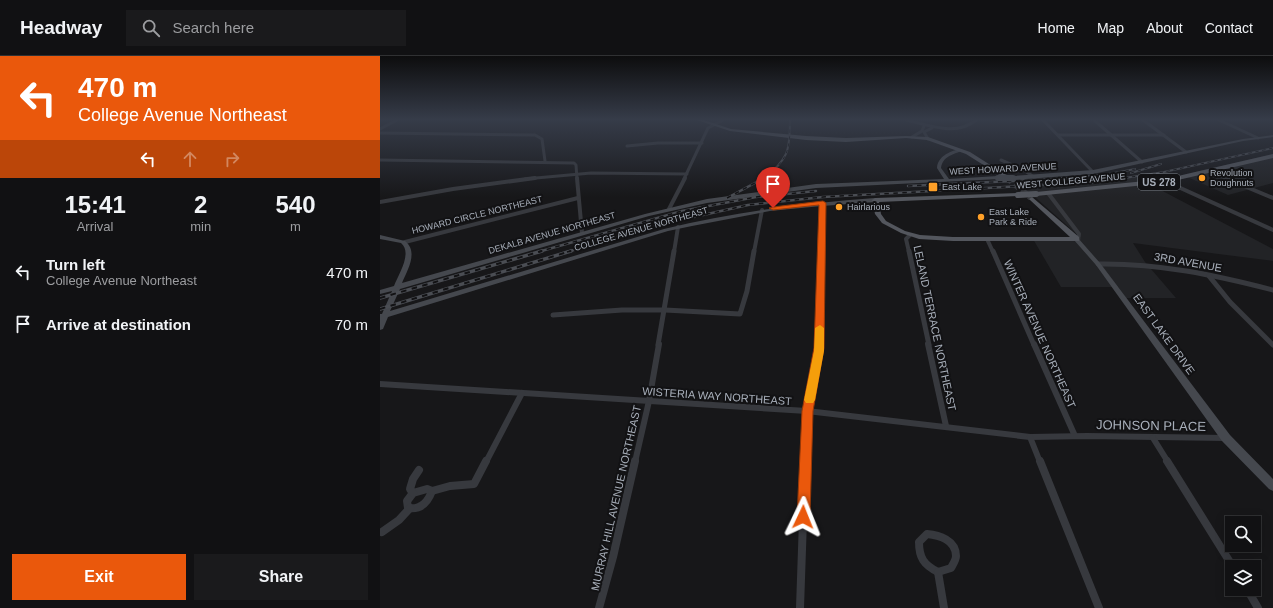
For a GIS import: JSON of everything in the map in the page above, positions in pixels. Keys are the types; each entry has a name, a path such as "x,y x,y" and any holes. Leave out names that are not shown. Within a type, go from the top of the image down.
{"main road":[{"path":"948,146 960,150 983,162 1000,177"},
{"name":"WEST HOWARD AVENUE","path":"731,196 816,186 1000,177 1034,177 1093,172 1218,146"},
{"path":"947,180 939,168 940,161 948,155 960,150"},
{"name":"WEST COLLEGE AVENUE","path":"964,197 1018,195 1034,196 1048,193 1133,185 1165,180 1271,158"},
{"name":"DEKALB AVENUE NORTHEAST","path":"380,292 668,209 731,196"},
{"name":"EAST LAKE DRIVE","path":"1034,196 1098,264 1226,438 1273,486"},
{"name":"COLLEGE AVENUE NORTHEAST","path":"382,317 678,227 720,217 762,210 823,203 964,197"},
{"path":"875,200 878,214 884,222 910,235 939,239 1077,240"},
{"path":"1045,240 1056,233 1059,229 1056,220"},
{"name":"HOWARD CIRCLE NORTHEAST","path":"380,237 405,242"},
{"path":"380,327 382,317 397,287 410,252 409,246 405,242"}],"street":[{"path":"543,146 546,161"},
{"path":"668,209 701,146"},
{"path":"1068,146 1093,172"},
{"path":"1123,146 1142,162"},
{"path":"1178,146 1186,152"},
{"path":"380,160 569,162 576,165 582,233"},
{"path":"1001,160 1022,169 1034,177"},
{"path":"1209,171 1273,198"},
{"path":"380,202 472,185 576,174 687,174"},
{"path":"1165,180 1273,230"},
{"path":"1048,193 1079,234 1077,240"},
{"name":"HOWARD CIRCLE NORTHEAST","path":"405,242 578,198"},
{"path":"800,608 808,411 819,351 823,203"},
{"path":"553,315 622,310 665,310 740,314 747,291 762,210"},
{"name":"MURRAY HILL AVENUE NORTHEAST","path":"599,608 614,557 649,401 678,227"},
{"name":"LELAND TERRACE NORTHEAST","path":"910,235 906,239 946,426"},
{"name":"WINTER AVENUE NORTHEAST","path":"987,239 1075,436"},
{"name":"3RD AVENUE","path":"1098,264 1150,265 1273,290"},
{"path":"1209,276 1237,309 1273,345"},
{"name":"WISTERIA WAY NORTHEAST","path":"380,384 808,411 1030,437 1075,436"},
{"path":"410,508 408,508 407,501 413,493 426,489 432,491 450,486 474,484 522,393"},
{"name":"JOHNSON PLACE","path":"1075,436 1226,438"},
{"path":"1030,437 1099,608"},
{"path":"1153,438 1229,560"},
{"path":"413,493 410,486 419,470"},
{"path":"382,532 399,520 410,508 422,507 430,499 432,491"},
{"path":"927,534 937,534 948,538 954,548 956,557 951,568 938,572 926,566 918,555 919,542 927,534"},
{"path":"938,572 944,608"},
{"path":"1251,596 1258,608"}],"shaded area":[{"path":"1273,154 1273,183 1228,195 1185,176 1186,174"},
{"path":"1134,176 1273,249 1273,261 1133,243 1145,262 1176,298 1126,298 1118,287 1061,287 1033,239 1081,238 1036,198 1016,185 1051,184"}],"tunnel":[{"path":"1003,175 1008,179"},
{"path":"1007,178 1031,198"}],"railway":[{"path":"763,179 783,160 788,146"},
{"path":"1118,179 1164,172 1273,148"},
{"path":"1131,173 1161,164"},
{"path":"1058,179 1109,174 1135,169"},
{"path":"727,198 764,178"},
{"path":"1058,179 1075,178"},
{"path":"1118,179 1125,178"},
{"path":"908,186 1058,179"},
{"path":"567,252 658,225 748,205 823,197 1097,182 1118,179"},
{"path":"538,252 682,211 756,197 816,191"},
{"path":"380,298 542,251"},
{"path":"380,309 571,251"}],"slow traffic":[{"path":"810,400 819,351 820,328"}],"place":[{"name":"Revolution Doughnuts","path":"1202,178"},
{"name":"East Lake","path":"933,187"},
{"name":"Hairlarious","path":"839,207"},
{"name":"East Lake Park & Ride","path":"981,217"}],"route":[{"path":"773,208 823,203 819,351 808,411 803,517"}]}
